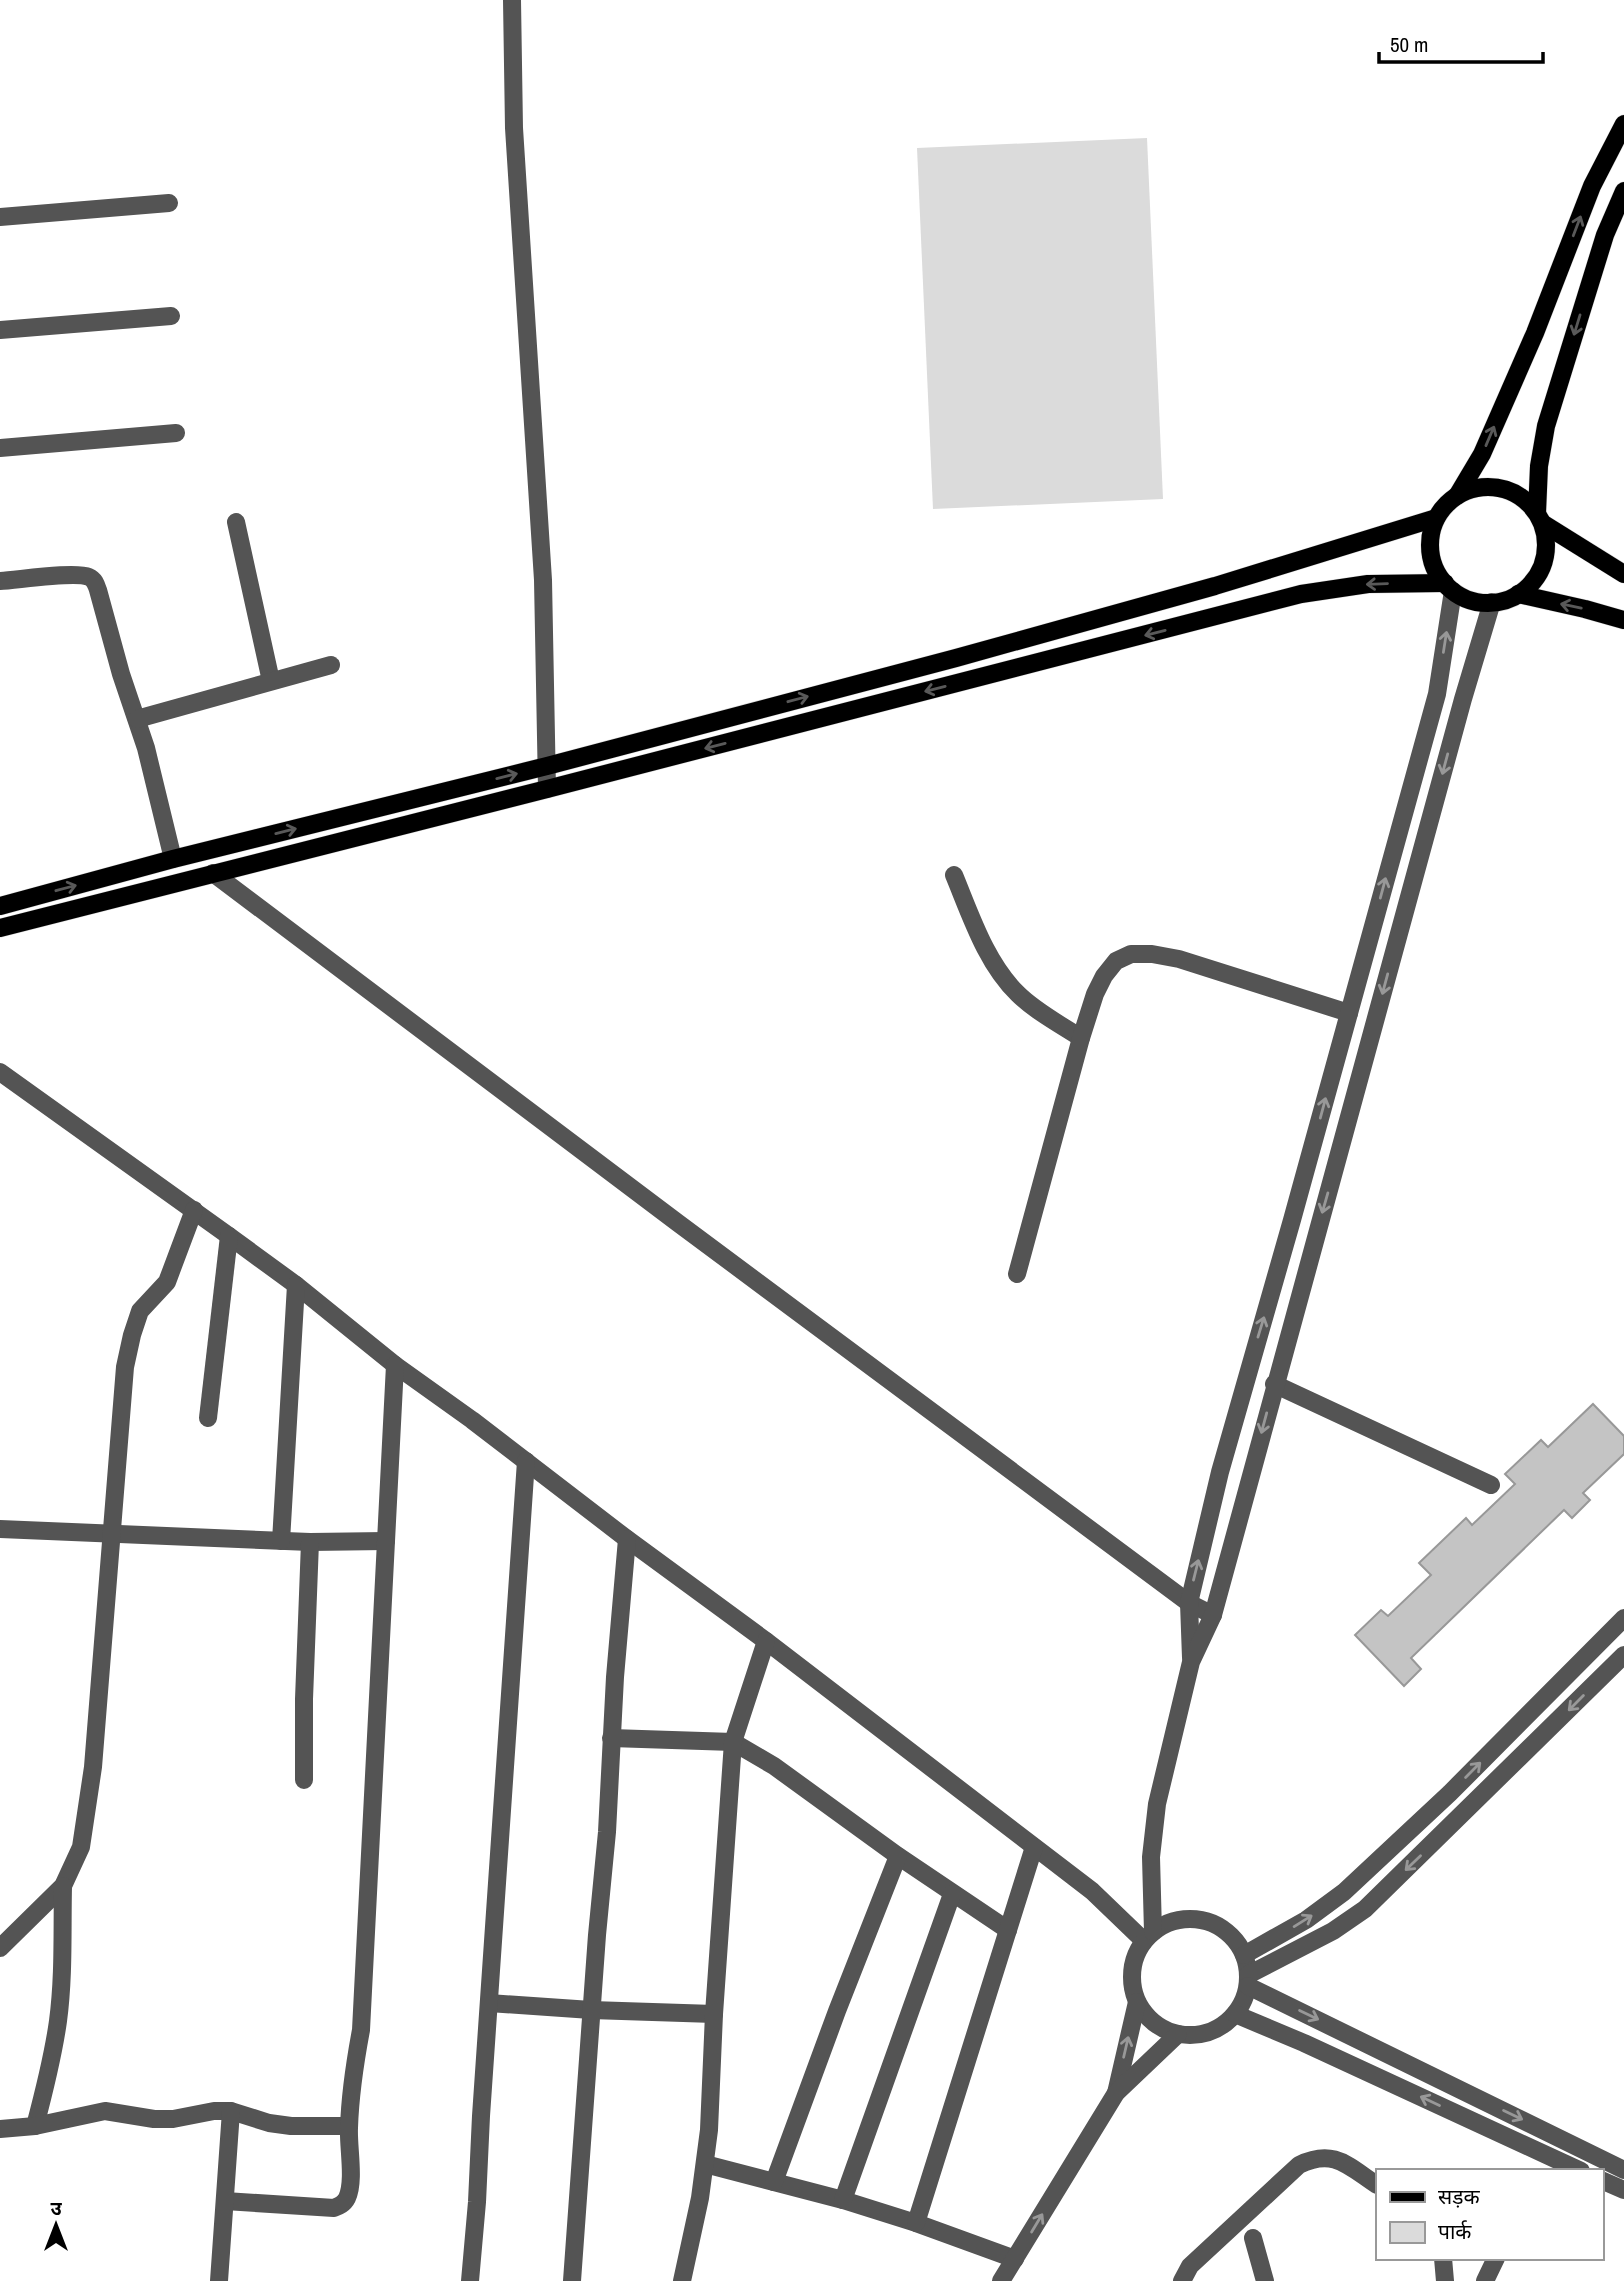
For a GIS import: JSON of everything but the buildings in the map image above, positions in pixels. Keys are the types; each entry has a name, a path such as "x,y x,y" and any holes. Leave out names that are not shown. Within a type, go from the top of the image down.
{"main road":[{"path":"1624,124 1592,186 1535,333 1482,454 1457,496 1436,518 1432,530 1432,560 1449,587 1471,600 1492,602 1518,594 1532,582 1542,566 1546,537 1540,518 1539,466 1546,426 1605,234 1624,191"},
{"path":"1457,496 1478,488 1493,487 1511,491 1524,499 1540,518 1624,574"},
{"path":"0,906 173,859 547,766 982,650 1215,586 1436,518"},
{"path":"0,928 1301,594 1368,584 1449,587"},
{"path":"1518,594 1624,620"}],"street":[{"path":"512,0 514,128 543,580 547,789"},
{"path":"0,217 170,203"},
{"path":"0,330 171,316"},
{"path":"0,448 176,433"},
{"path":"236,522 271,681"},
{"path":"0,582 85,575 93,579 137,719 173,859"},
{"path":"1191,1662 1189,1603 1223,1459 1437,694 1449,587"},
{"path":"1149,1937 1151,1857 1157,1804 1191,1662 1213,1615 1274,1384 1492,602"},
{"path":"137,719 331,664"},
{"path":"213,873 1189,1603 1213,1615"},
{"path":"954,875 979,936 998,970 1019,995 1081,1038"},
{"path":"1017,1274 1081,1038 1095,994 1116,961 1131,954 1152,954 1180,959 1349,1013"},
{"path":"0,1072 296,1285 395,1365 766,1641 1093,1891 1149,1937"},
{"path":"0,1948 63,1886 80,1847 93,1767 125,1367 131,1335 140,1311 167,1282 194,1210"},
{"path":"208,1418 229,1236"},
{"path":"281,1541 296,1285"},
{"path":"225,2201 334,2208 342,2205 347,2198 350,2185 349,2126 353,2073 361,2030 395,1365"},
{"path":"1274,1384 1491,1485"},
{"path":"470,2281 526,1461"},
{"path":"0,1529 310,1542 386,1541"},
{"path":"572,2281 627,1539"},
{"path":"304,1780 310,1542"},
{"path":"1244,1955 1306,1920 1345,1892 1450,1793 1624,1618"},
{"path":"682,2281 701,2198 709,2130 714,2014 733,1742 766,1641"},
{"path":"1248,1980 1333,1931 1365,1909 1624,1655"},
{"path":"611,1738 733,1742 774,1766 898,1856 1008,1930"},
{"path":"916,2222 1034,1847"},
{"path":"774,2182 828,2034 898,1856"},
{"path":"35,2126 48,2078 58,2021 62,1976 63,1886"},
{"path":"843,2200 953,1894"},
{"path":"1179,1920 1203,1921 1224,1930 1236,1941 1244,1955 1248,1980 1243,2001 1235,2014 1223,2025 1194,2035 1178,2034 1153,2022 1137,2001 1133,1989 1133,1964 1149,1937 1164,1925 1179,1920"},
{"path":"1248,1980 1624,2170"},
{"path":"1116,2093 1137,2001"},
{"path":"489,2003 714,2014"},
{"path":"1235,2014 1577,2169"},
{"path":"1001,2281 1116,2093 1178,2034"},
{"path":"0,2129 35,2126 104,2110 154,2119 230,2111 269,2123 291,2126 349,2126"},
{"path":"219,2281 230,2111"},
{"path":"1538,2169 1545,2154"},
{"path":"1182,2281 1190,2266 1299,2165 1313,2158 1329,2157 1376,2184"},
{"path":"705,2164 916,2222 1014,2259"},
{"path":"1603,2181 1624,2190"},
{"path":"1252,2238 1265,2281"},
{"path":"1443,2260 1446,2281"},
{"path":"1485,2281 1495,2260"}],"green space":[{"path":"1147,138 1163,499 933,509 917,148"}]}
